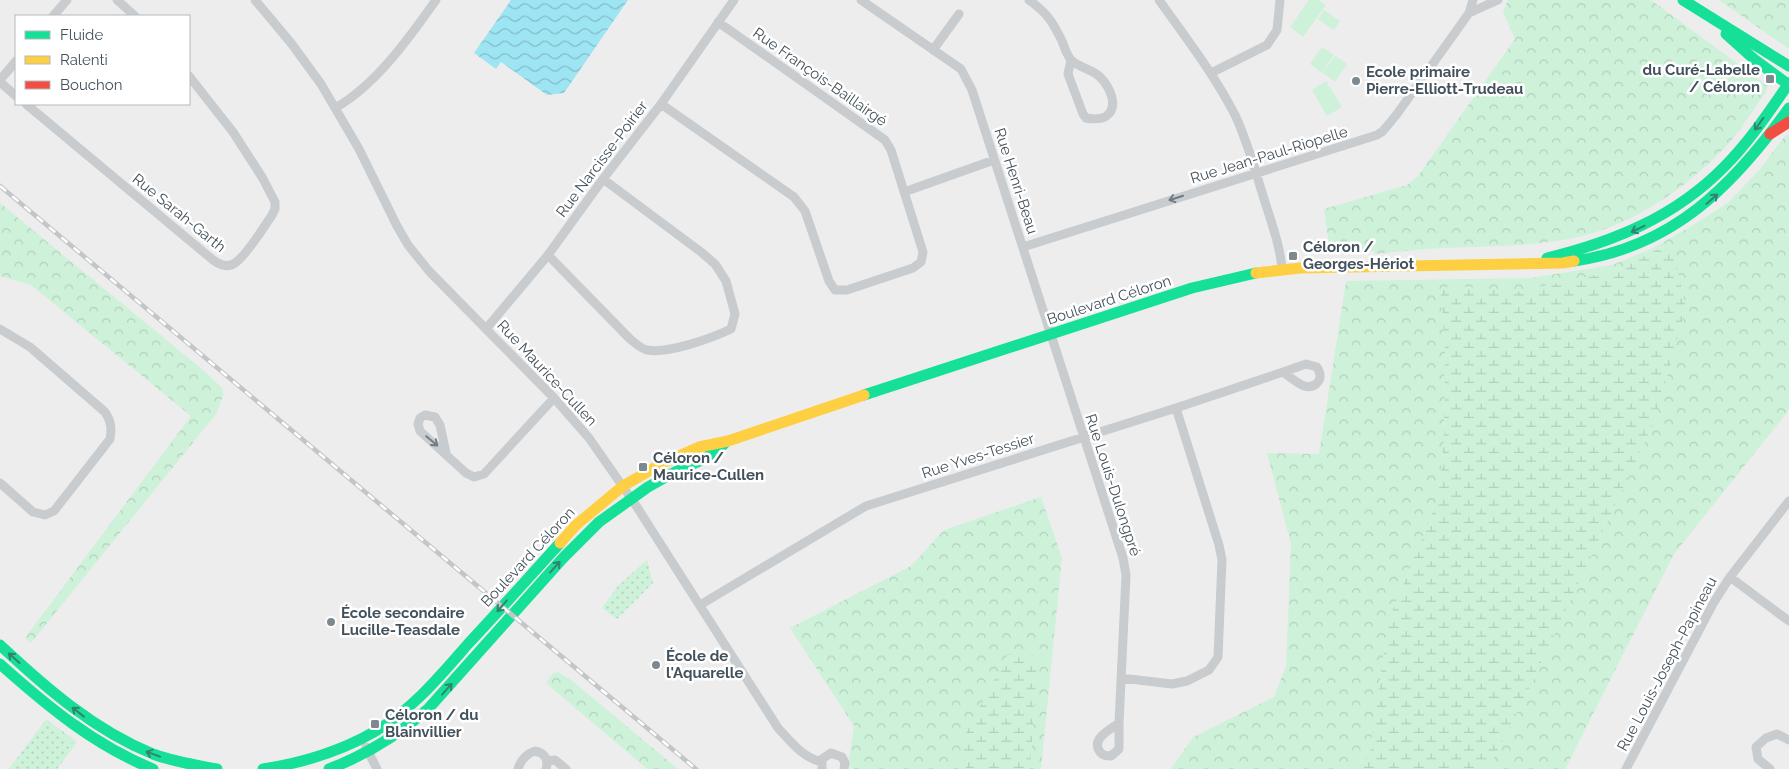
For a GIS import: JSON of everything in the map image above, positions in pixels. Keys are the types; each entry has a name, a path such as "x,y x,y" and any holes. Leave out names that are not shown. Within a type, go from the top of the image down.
{"street":[{"path":"54,15 67,0"},
{"path":"117,0 134,15"},
{"name":"Rue Maurice-Cullen","path":"255,0 307,64 336,108 408,245 429,271 554,398 589,438 631,498 778,728 809,759 821,766 825,756 835,753 844,760 844,769"},
{"name":"Rue Narcisse-Poirier","path":"486,330 548,255 602,179 661,104 734,0"},
{"name":"Rue Henri-Beau","path":"862,0 961,70 972,90 1051,334"},
{"path":"1028,0 1050,18 1071,60 1100,77 1106,86 1113,102 1112,110 1104,118 1093,120 1086,118 1083,114 1068,74 1071,60"},
{"path":"1159,0 1210,73 1236,117 1256,173 1280,252 1282,269"},
{"path":"1210,73 1267,45 1276,30 1280,0"},
{"name":"Rue Jean-Paul-Riopelle","path":"1023,247 1380,133 1397,114 1469,13 1473,0"},
{"path":"1469,13 1498,0"},
{"path":"1683,0 1707,17 1765,49 1789,66"},
{"path":"336,108 347,101 379,73 434,1"},
{"path":"933,50 959,14"},
{"path":"1707,17 1755,60 1789,84"},
{"name":"Rue François-Baillairgé","path":"661,104 794,197 802,205 806,211 829,281 835,290 847,290 913,268 921,262 923,252 891,150 885,140 718,22"},
{"path":"15,62 0,81 15,95"},
{"name":"Rue Sarah-Garth","path":"27,105 213,260 220,265 231,265 241,258 272,215 275,209 274,202 262,177 241,144 190,77"},
{"name":"Boulevard Céloron","path":"1512,263 1555,256 1604,243 1636,230 1672,210 1700,190 1725,166 1789,84"},
{"name":"Boulevard Céloron","path":"263,769 316,759 362,740 394,720 426,692 570,530 623,486 653,468 685,453 699,447 728,441 810,412 1051,334 1217,281 1248,273 1282,269 1512,263 1548,264 1585,261 1625,249 1653,237 1689,216 1713,198 1748,163 1789,108"},
{"path":"1770,134 1789,122"},
{"path":"904,192 994,160"},
{"path":"548,255 630,339 644,350 662,351 716,336 731,329 735,314 726,281 715,264 602,179"},
{"path":"0,329 30,347 105,412 110,419 112,428 110,439 54,511 45,516 33,512 0,483"},
{"name":"Rue Louis-Dulongpré","path":"1051,334 1123,558 1126,575 1119,723"},
{"name":"Rue Yves-Tessier","path":"700,605 866,506 1176,408 1283,372"},
{"path":"446,453 466,473 474,476 484,474 554,398"},
{"path":"1121,678 1172,684 1187,681 1209,670 1218,657 1222,560 1176,408"},
{"name":"Boulevard Céloron","path":"329,769 368,751 408,726 428,709 570,550 605,517 631,498 664,478 704,459 728,441"},
{"name":"Rue Louis-Joseph-Papineau","path":"1626,769 1714,602 1730,577 1789,501"},
{"path":"1730,577 1789,621"},
{"path":"0,645 62,699 110,734 153,754 186,764 217,769"},
{"path":"0,664 92,740 128,759 153,769"},
{"path":"1770,769 1758,759 1756,747 1766,738 1777,734 1789,740"},
{"path":"362,740 377,769"},
{"path":"518,769 519,764 531,752 535,751 543,754 546,765 555,760 566,769"}],"green space":[{"path":"1309,0 1318,0 1326,5 1303,37 1290,27"},
{"path":"1508,0 1651,0 1768,86 1744,124 1716,157 1668,196 1632,218 1613,226 1576,238 1538,243 1434,248 1374,254 1375,251 1330,252 1324,209 1407,185 1418,176 1515,39 1503,12"},
{"path":"1719,0 1789,0 1789,49"},
{"path":"1324,10 1340,21 1334,30 1318,19"},
{"path":"1322,47 1334,55 1322,73 1310,64"},
{"path":"1335,56 1347,64 1335,82 1323,73"},
{"path":"1326,81 1342,107 1327,116 1312,90"},
{"path":"1789,134 1789,410 1674,554 1565,769 1488,769 1525,697 1656,418 1664,246 1615,271 1516,292 1465,287 1442,288 1445,346 1444,441 1438,498 1388,622 1370,755 1354,769 1171,769 1193,737 1274,697 1286,666 1291,544 1267,453 1319,454 1346,281 1530,278 1612,265 1649,250 1729,202 1760,169 1784,137"},
{"path":"0,203 209,375 223,389 223,396 216,414 31,643 25,638 191,416 31,285 0,276"},
{"path":"1664,246 1676,263 1686,307 1656,418 1525,697 1488,769 1354,769 1370,755 1388,622 1438,498 1444,441 1445,346 1441,295 1443,287 1465,287 1516,292 1615,271"},
{"path":"1041,497 1062,558 1041,769 1030,769 1038,656 963,739 966,769 853,769 848,765 854,726 790,628 911,566 944,530"},
{"path":"647,560 653,583 617,619 602,608 618,586"},
{"path":"1008,654 1038,656 1030,769 966,769 963,739"},
{"path":"558,672 570,679 678,769 647,769 546,683 553,673"},
{"path":"46,719 77,742 75,745 44,722"},
{"path":"44,722 75,745 57,769 9,769"}],"water":[{"path":"511,0 628,0 564,93 547,95 501,62 496,69 474,53"}],"railway":[{"path":"0,186 696,769"}],"traffic: fast":[{"path":"1683,0 1789,66"},
{"path":"1726,34 1755,60 1789,85"},
{"path":"1547,258 1572,252 1619,235 1664,214 1685,200 1705,185 1742,147 1789,83"},
{"path":"1574,261 1609,254 1641,242 1671,227 1698,208 1746,163 1789,108"},
{"path":"864,395 1192,288 1256,273"},
{"path":"329,769 381,744 428,709 563,558 599,522 648,487 704,459 724,444"},
{"path":"263,769 292,764 334,751 361,739 388,723 413,703 436,680 560,543"},
{"path":"0,645 53,692 111,733 161,757 217,769"},
{"path":"0,664 35,695 72,723 111,748 153,769"}],"traffic: slow":[{"path":"1256,273 1300,268 1563,263 1574,261"},
{"path":"560,543 576,525 623,486 661,464 699,447 728,441 864,395"}],"traffic: jam":[{"path":"1770,134 1789,122"}],"place":[{"name":"du Curé-Labelle / Céloron","path":"1770,79"},
{"name":"Ecole primaire Pierre-Elliott-Trudeau","path":"1356,81"},
{"name":"Céloron / Georges-Hériot","path":"1293,256"},
{"name":"Céloron / Maurice-Cullen","path":"643,467"},
{"name":"École secondaire Lucille-Teasdale","path":"331,622"},
{"name":"École de l'Aquarelle","path":"656,665"},
{"name":"Céloron / du Blainvillier","path":"375,724"}]}
